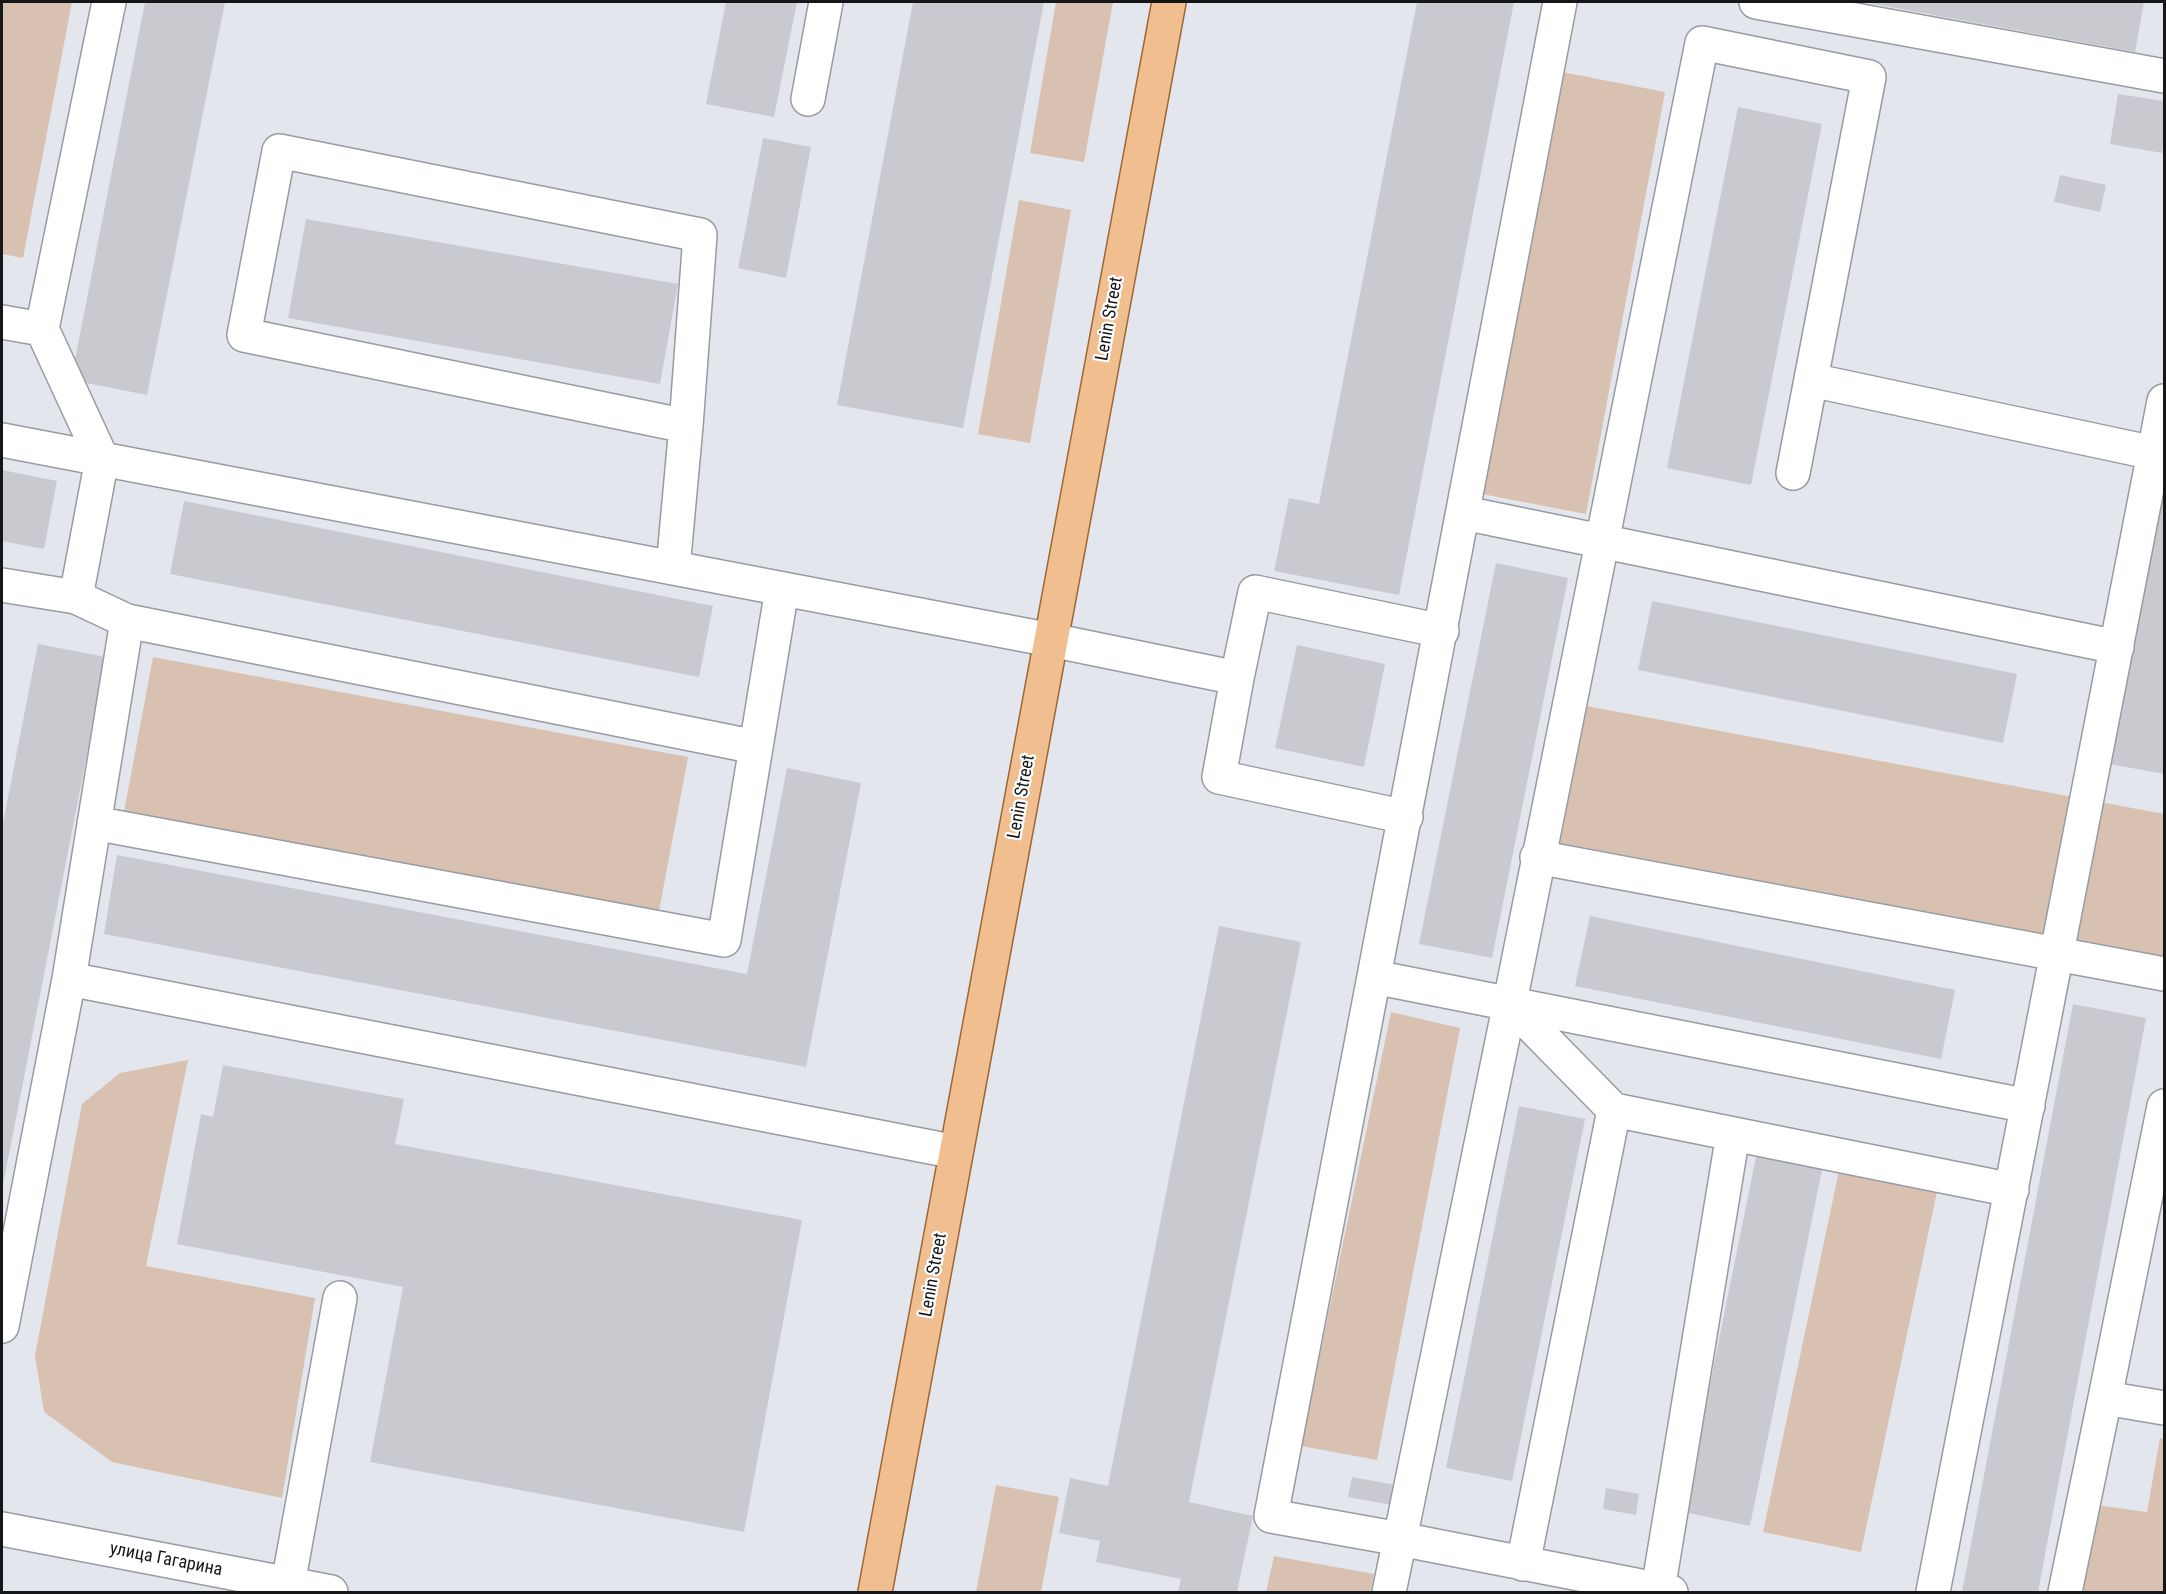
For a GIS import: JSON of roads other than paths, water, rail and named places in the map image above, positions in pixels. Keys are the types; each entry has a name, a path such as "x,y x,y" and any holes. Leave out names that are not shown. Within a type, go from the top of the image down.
{"main road":[{"name":"Lenin Street","path":"875,1593 1169,2"}],"street":[{"path":"76,597 102,459 42,329 109,2"},
{"path":"808,99 826,2"},
{"path":"1560,2 1442,630 1271,1516 1664,1591 1733,1134"},
{"path":"1756,2 2164,76"},
{"path":"1389,1593 1510,1004 1702,43 1869,77 1792,473"},
{"path":"673,568 686,426 700,235 279,151 244,335 686,426"},
{"path":"2,322 42,329"},
{"path":"1811,380 2154,453"},
{"path":"1933,1593 2164,401"},
{"path":"2,440 1051,640 1238,678"},
{"path":"1464,513 2117,647"},
{"path":"94,823 724,940 782,589"},
{"path":"1406,816 1219,777 1238,678 1255,592 1442,630"},
{"path":"3,593 76,597 127,621 756,747"},
{"path":"2,1326 69,979 127,621"},
{"path":"1538,857 2164,974"},
{"path":"1374,977 2028,1106"},
{"path":"69,979 956,1152"},
{"path":"1510,1004 1614,1110 2012,1190"},
{"path":"2065,1593 2164,1106"},
{"path":"1523,1564 1614,1110"},
{"path":"288,1584 340,1298"},
{"path":"2105,1398 2164,1408"},
{"name":"улица Гагарина","path":"2,1529 231,1583 288,1584 331,1593"}]}
